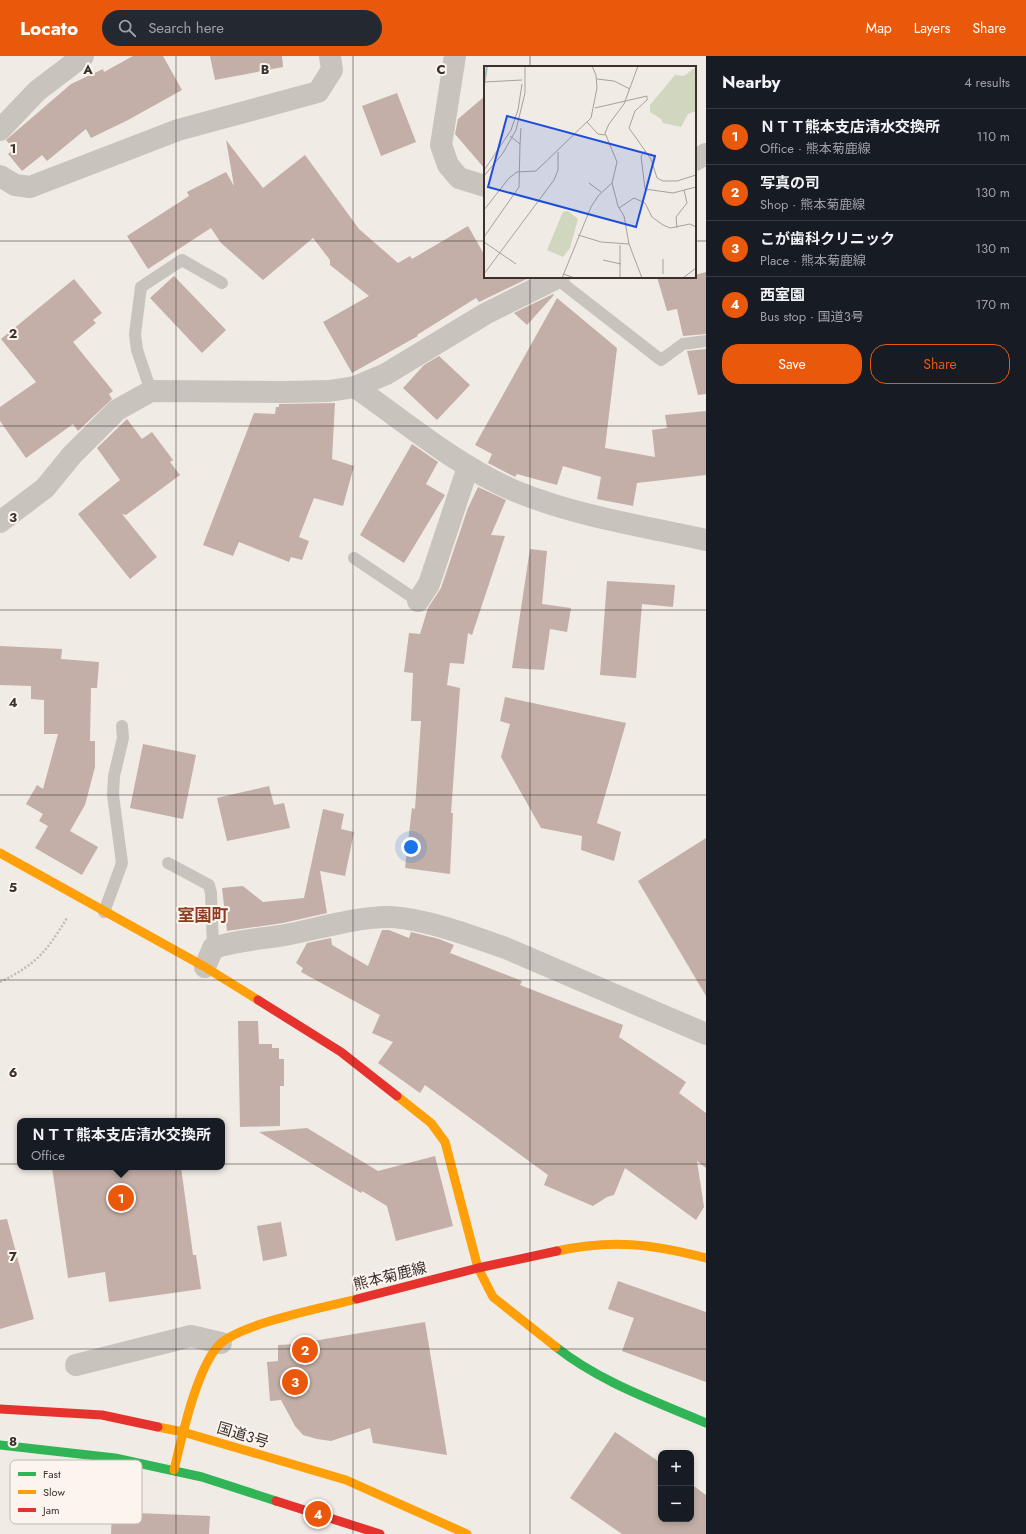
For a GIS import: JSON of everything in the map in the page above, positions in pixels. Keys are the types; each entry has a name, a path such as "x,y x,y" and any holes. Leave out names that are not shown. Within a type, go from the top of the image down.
{"main road":[{"path":"0,853 104,912 209,957 341,1052 430,1123 445,1142 478,1268 493,1297 570,1357 624,1388 706,1423"},
{"name":"熊本菊鹿線","path":"221,1343 282,1318 478,1268 580,1246 623,1243 675,1250 706,1258"},
{"path":"174,1470 183,1432 201,1379 213,1353 221,1343"},
{"name":"国道3号","path":"0,1409 102,1415 183,1432 346,1480 467,1534"},
{"path":"0,1445 125,1460"},
{"path":"142,1463 174,1470 209,1480 380,1534"}],"street":[{"path":"0,130 37,90 84,56"},
{"path":"0,176 15,185 30,187 178,130 318,92 332,70 330,56"},
{"path":"454,56 441,145 448,165 459,178 484,186"},
{"path":"696,159 706,154"},
{"path":"0,522 45,488 72,455 117,410 151,391 284,392 329,391 355,387 386,374 485,314 558,278"},
{"path":"355,387 468,467 514,490 557,507 706,540"},
{"path":"418,601 429,584 468,467"},
{"path":"209,957 228,943 285,935 370,919 389,917 410,919 477,938 508,949 706,1034"},
{"path":"76,1365 191,1336 221,1343"}],"lane":[{"path":"151,391 137,350 135,334 141,287 182,260 222,283"},
{"path":"558,278 661,360 683,344 706,341"},
{"path":"354,558 418,601"},
{"path":"104,912 122,863 114,796 114,776 123,738 122,726"},
{"path":"168,863 209,885 211,893 209,957"}],"path":[{"path":"0,982 23,971 41,957 79,898"}],"building":[{"path":"133,56 163,56 182,90 128,120 91,138 86,129 47,161 42,155 22,171 8,154 14,149 6,140 71,84 103,69 104,72"},
{"path":"210,56 282,56 283,67 215,80"},
{"path":"397,93 416,142 381,156 362,106"},
{"path":"484,97 484,168 455,134 458,119"},
{"path":"226,140 263,188 305,155 359,229 398,263 410,256 412,259 468,226 484,254 484,278 529,278 479,302 476,298 417,335 418,336 352,373 323,322 369,296 330,265 330,260 313,238 263,280 221,243 211,228 148,269 127,236 189,196 187,192 226,172 234,186"},
{"path":"706,272 706,334 683,336 677,309 667,311 657,278 696,278 696,275"},
{"path":"174,276 226,330 202,353 150,298"},
{"path":"74,279 102,313 93,320 96,323 73,342 113,391 109,394 112,399 78,431 73,424 26,458 0,421 0,407 36,382 1,339"},
{"path":"553,294 554,295 527,325 514,313"},
{"path":"557,298 617,348 605,448 655,457 652,430 667,428 665,415 706,411 706,475 637,483 633,506 597,499 601,477 563,466 557,485 517,474 515,477 488,463 492,454 475,445"},
{"path":"706,349 706,394 698,395 687,351"},
{"path":"439,356 470,385 437,420 403,388 424,365"},
{"path":"335,403 332,459 354,466 343,506 314,498 299,537 309,541 302,560 291,557 289,562 239,542 233,556 203,545 254,413 275,414 276,407 279,407 279,404"},
{"path":"127,419 142,439 152,432 173,460 170,462 180,475 126,515 122,514 157,557 130,579 78,514 120,480 97,448"},
{"path":"412,444 438,462 426,484 445,495 404,563 360,535"},
{"path":"478,487 506,500 491,535 505,536 472,635 468,633 464,664 450,663 447,685 460,688 451,813 453,813 450,874 405,868 412,808 415,809 421,721 411,721 413,673 404,672 409,633 420,634 428,608 441,588 468,508"},
{"path":"530,549 547,551 542,604 571,608 567,632 550,629 544,670 512,668"},
{"path":"607,581 675,585 673,607 642,604 636,678 600,675"},
{"path":"0,646 62,649 61,659 99,662 97,688 91,688 90,741 95,741 95,767 85,805 70,831 98,847 82,875 35,848 48,826 39,821 43,814 26,804 37,785 43,789 58,734 44,734 44,700 31,699 31,686 0,685"},
{"path":"505,697 626,723 597,823 621,832 614,861 581,850 582,836 541,828 501,757 510,724 500,721"},
{"path":"143,744 196,755 183,819 130,808"},
{"path":"269,786 274,805 284,803 290,828 227,841 217,798"},
{"path":"323,809 344,814 341,829 354,832 345,876 320,871 327,913 283,923 227,931 222,888 243,886 263,902 304,898"},
{"path":"706,838 706,996 638,881"},
{"path":"382,930 389,930 409,938 411,932 439,939 454,945 450,953 522,981 520,985 623,1025 619,1037 686,1082 679,1093 706,1113 706,1168 697,1161 704,1207 696,1220 625,1168 614,1195 607,1197 593,1206 544,1185 548,1175 425,1085 420,1093 378,1063 393,1042 372,1033 380,1015 301,972 303,968 296,963 307,943 331,938 332,945 368,966"},
{"path":"238,1021 258,1021 259,1044 272,1044 272,1048 279,1048 279,1059 284,1059 284,1086 280,1086 280,1126 240,1127"},
{"path":"307,1128 378,1171 435,1156 453,1226 396,1241 387,1206 362,1191 361,1193 259,1132"},
{"path":"52,1170 181,1170 193,1255 196,1255 201,1289 109,1302 105,1272 68,1278"},
{"path":"7,1219 34,1319 0,1329 0,1220"},
{"path":"281,1222 287,1256 263,1261 257,1226"},
{"path":"618,1281 706,1312 706,1382 622,1351 634,1318 608,1309"},
{"path":"425,1322 447,1455 373,1443 370,1428 331,1441 303,1435 295,1426 281,1400 270,1401 267,1362 278,1361 278,1345 298,1344 297,1341 319,1340"},
{"path":"615,1432 658,1461 658,1522 694,1522 694,1486 706,1495 706,1534 622,1534 570,1498"},
{"path":"142,1513 210,1516 209,1534 111,1534 111,1524 142,1524"}],"traffic: fast":[{"path":"556,1347 591,1371 609,1381 706,1423"},
{"path":"0,1445 124,1460"},
{"path":"142,1464 202,1477 276,1501"}],"traffic: slow":[{"path":"0,853 205,967 258,1000"},
{"path":"397,1096 431,1123 445,1142 478,1268 493,1297 556,1347"},
{"path":"557,1251 577,1247 614,1244 650,1246 706,1258"},
{"path":"174,1470 186,1421 198,1384 212,1353 221,1343 232,1336 266,1322 357,1299"},
{"path":"158,1427 183,1432 346,1480 467,1534"}],"traffic: jam":[{"path":"258,1000 341,1052 397,1096"},
{"path":"357,1299 478,1268 557,1251"},
{"path":"0,1409 102,1415 158,1427"},
{"path":"276,1501 380,1534"}],"place":[{"name":"ＮＴＴ熊本支店清水交換所","path":"121,1198"},
{"name":"写真の司","path":"305,1350"},
{"name":"こが歯科クリニック","path":"295,1382"},
{"name":"西室園","path":"318,1514"}],"district":[{"name":"室園町","path":"203,915"}]}
